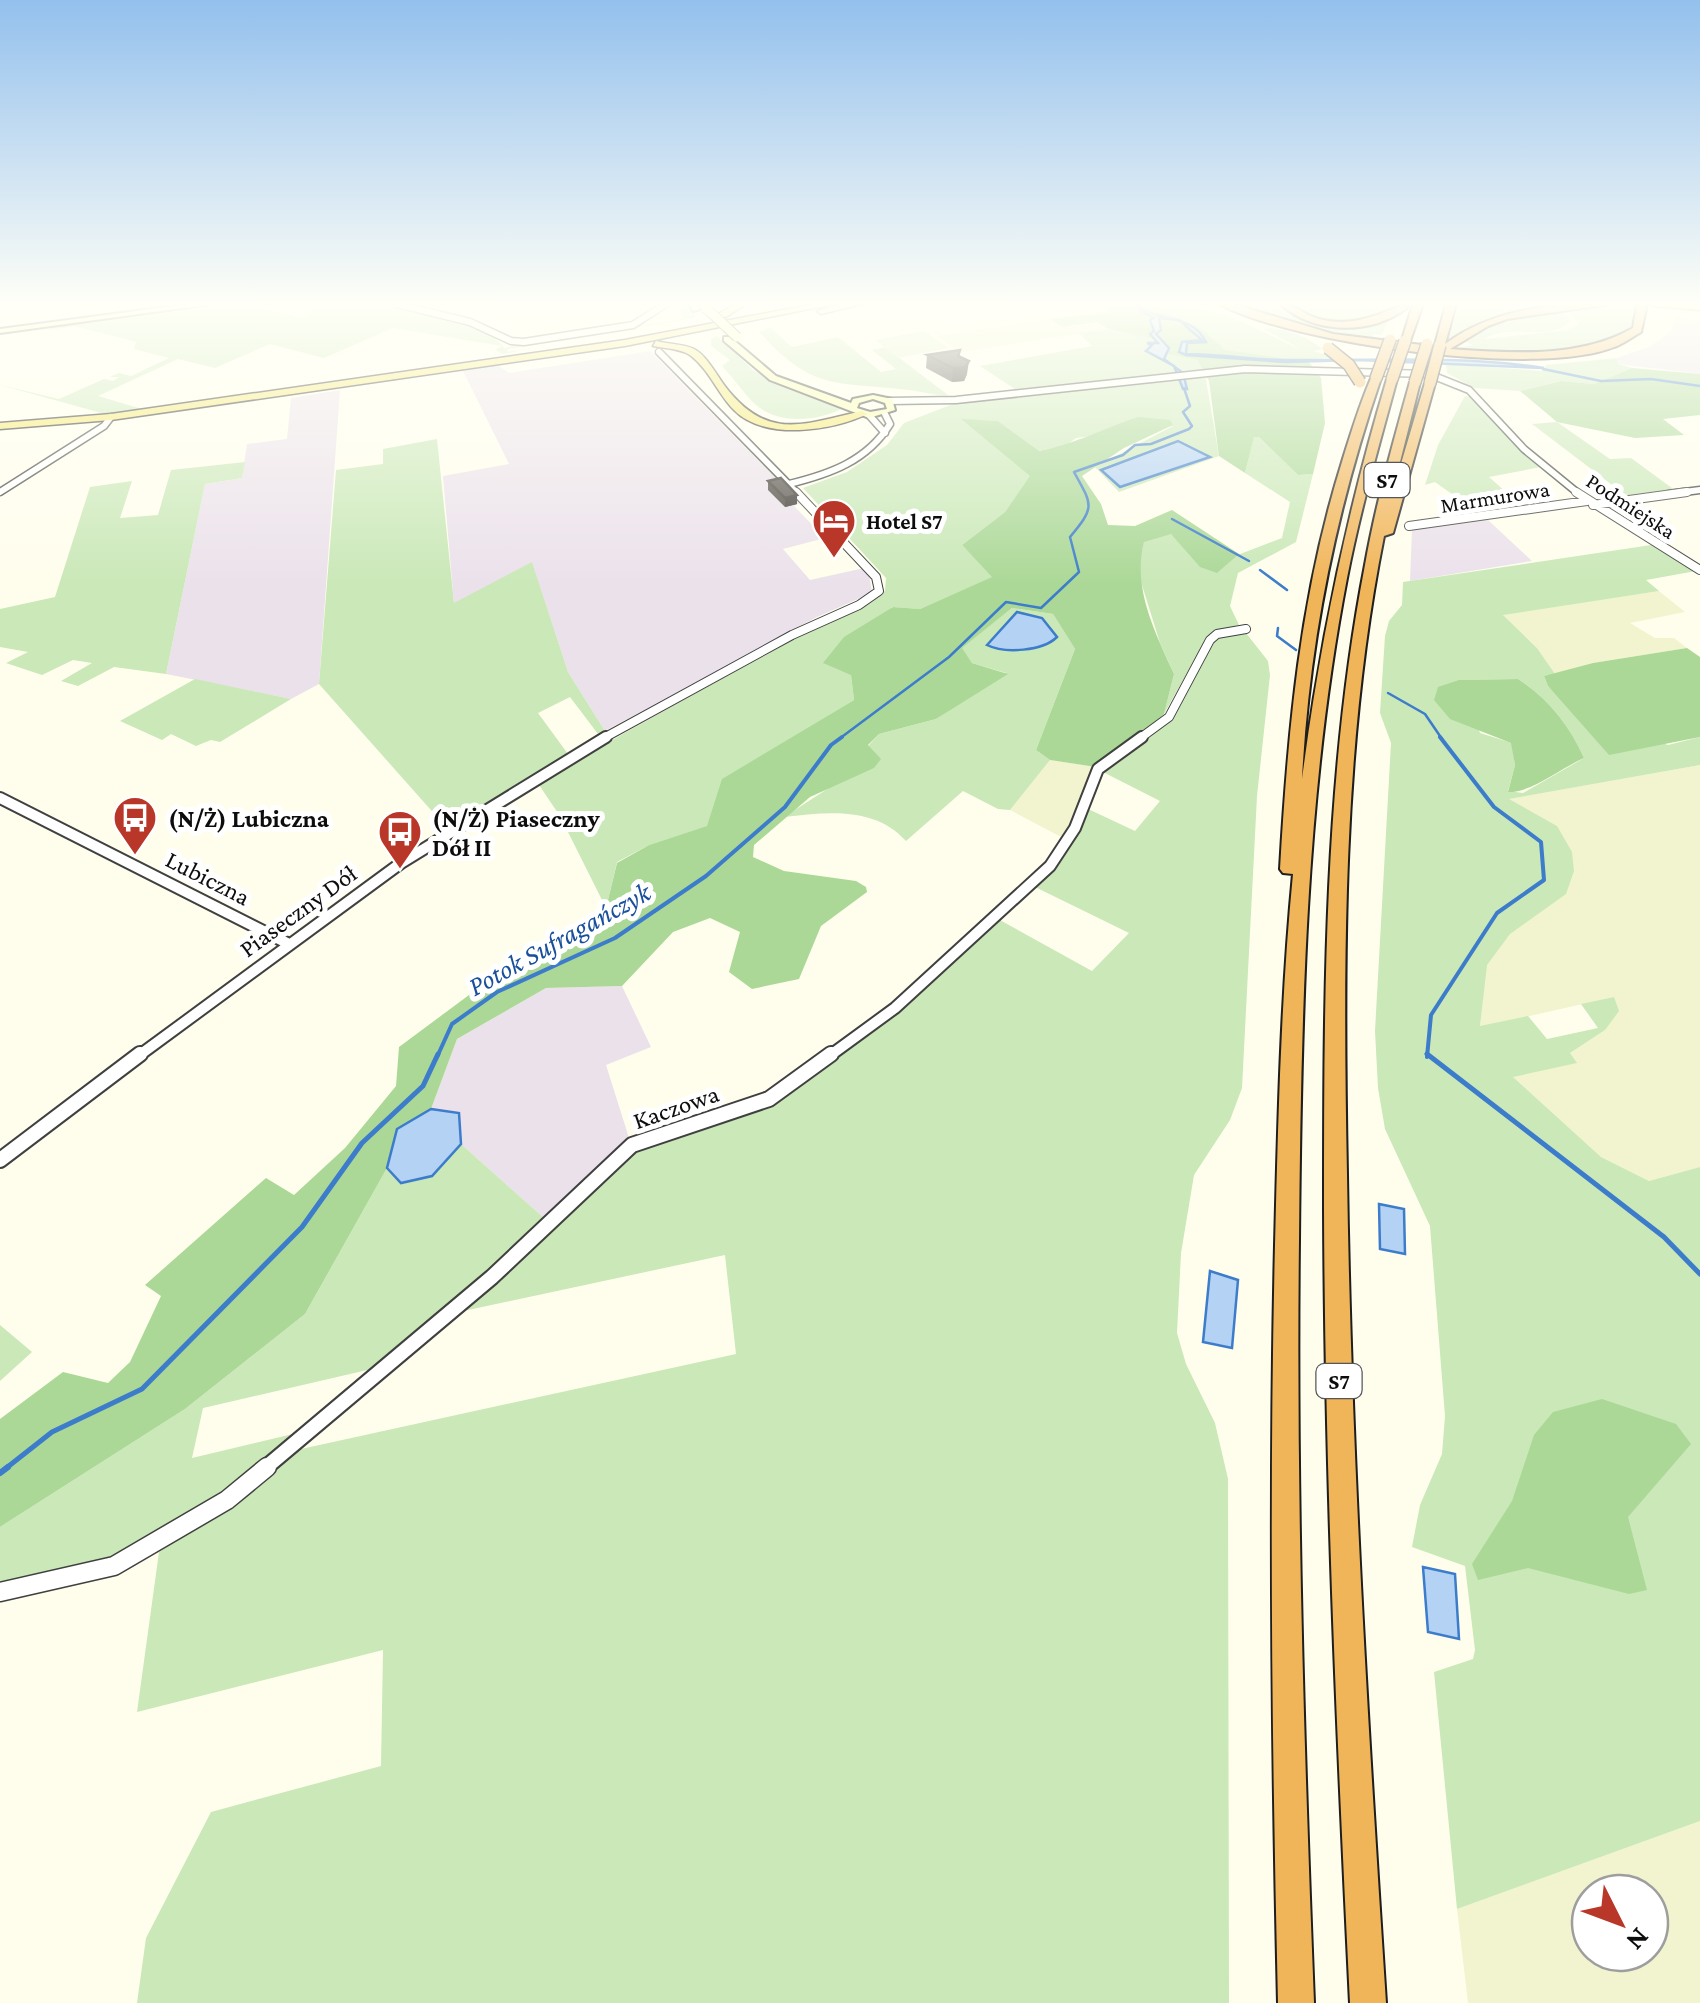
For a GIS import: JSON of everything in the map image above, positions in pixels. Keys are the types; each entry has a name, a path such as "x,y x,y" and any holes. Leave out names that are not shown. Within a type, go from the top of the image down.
{"highway":[{"path":"1360,397 1361,420"},
{"path":"1296,971 1288,890 1302,676 1336,503 1369,397"},
{"name":"S7","path":"1296,2003 1286,1424 1288,1180 1296,971 1312,768 1330,627 1352,516 1387,397"},
{"name":"S7","path":"1368,2003 1343,1492 1335,1101 1342,836 1356,664 1388,472 1410,397"},
{"path":"1367,581 1388,533 1426,397"}],"main road":[{"path":"0,426 111,417 249,397"},
{"path":"731,397 738,409 757,421 806,427 859,411"}],"street":[{"path":"704,397 789,484 840,468 886,433 889,408"},
{"path":"824,397 859,411 886,433"},
{"path":"855,397 889,408"},
{"name":"Podmiejska","path":"889,408 971,397"},
{"name":"Podmiejska","path":"1473,397 1524,449 1590,503 1700,570"},
{"path":"859,411 860,399"},
{"path":"859,411 889,408"},
{"path":"0,492 104,426 111,417"},
{"name":"Piaseczny Dół","path":"0,1160 448,830 797,633 850,610 880,591 876,577 789,484"},
{"name":"Marmurowa","path":"1409,526 1700,490"},
{"name":"Kaczowa","path":"0,1592 114,1566 227,1500 492,1277 632,1145 768,1099 896,1008 1050,866 1075,828 1098,770 1169,717 1210,640 1217,634 1246,628"},
{"name":"Lubiczna","path":"0,798 289,944"}],"shaded area":[{"path":"339,397 319,684 291,699 166,674 205,484 242,478 247,444 287,439 291,398"},
{"path":"476,397 696,397 800,503 794,506 825,538 783,549 810,580 864,568 872,593 817,617 605,731 568,672 532,563 454,604 443,476 509,464"},
{"path":"1487,519 1532,561 1410,581 1412,530"},
{"path":"622,986 651,1047 606,1065 630,1141 544,1218 461,1144 459,1113 431,1109 457,1039 546,988"}],"green space":[{"path":"45,397 103,397 142,409 105,414"},
{"path":"749,397 819,397 839,404 841,409 820,417 785,418"},
{"path":"998,397 1209,397 1219,456 1119,492 1095,467 1173,426 1076,438 1065,446 1038,451 998,421 963,420 1031,476 1005,512 962,545 993,577 920,609 892,607 851,675 854,700 723,779 708,826 649,845 617,862 606,908 560,816 537,782 800,635 869,604 885,591 886,578 803,488 847,472 887,445 904,423 958,402"},
{"path":"1211,397 1323,397 1325,423 1313,474 1298,475 1259,437 1254,437 1245,473 1219,456"},
{"path":"1464,397 1471,397 1541,467 1489,477 1524,508 1480,514 1435,482 1425,485 1438,445"},
{"path":"1528,397 1700,397 1700,415 1663,419 1684,435 1635,438 1557,422"},
{"path":"1138,417 1170,420 1173,425 1124,448 1082,476 1101,504 1108,525 1135,526 1172,510 1239,554 1217,573 1200,567 1171,534 1144,542 1143,593 1174,674 1164,714 1137,739 1096,767 1050,760 1036,750 1075,649 1053,614 1012,608 962,648 972,663 1008,674 936,719 879,734 868,745 881,759 874,768 810,797 754,845 753,857 784,871 856,881 866,887 867,892 821,926 799,979 752,989 729,972 740,932 710,918 673,932 622,986 546,988 457,1039 431,1109 397,1129 387,1168 305,1314 185,1409 0,1527 0,1419 63,1372 108,1383 130,1362 161,1296 145,1285 266,1178 294,1195 345,1148 396,1086 399,1047 500,972 606,908 617,863 649,845 707,826 722,779 854,700 851,675 823,663 844,637 893,607 920,609 992,577 962,545 1005,512 1030,476 961,419 998,421 1039,451"},
{"path":"1557,422 1610,459 1631,458 1676,491 1628,497 1532,424"},
{"path":"1254,436 1298,475 1313,474 1296,542 1238,573 1230,606 1239,625 1214,632 1206,639 1164,714 1174,674 1137,569 1144,541 1167,533 1235,556 1282,538 1290,502 1245,473"},
{"path":"437,439 454,603 532,562 568,672 605,731 598,734 570,697 538,713 568,754 446,827 319,684 336,470 383,464 383,449"},
{"path":"245,462 242,478 205,484 166,674 114,667 78,686 61,681 92,663 73,660 42,675 6,663 28,652 0,647 0,609 55,597 90,487 132,481 120,518 158,515 171,470"},
{"path":"1651,545 1696,571 1646,580 1659,591 1503,615 1537,648 1555,674 1544,676 1548,686 1572,710 1668,745 1700,737 1700,765 1509,799 1557,826 1572,852 1574,871 1566,894 1510,934 1487,965 1480,1026 1528,1016 1547,1039 1598,1028 1581,1004 1614,997 1619,1011 1605,1030 1570,1053 1577,1063 1513,1077 1601,1157 1649,1181 1700,1167 1700,1821 1457,1909 1434,1672 1473,1659 1475,1650 1465,1566 1412,1547 1420,1505 1442,1454 1445,1416 1430,1226 1385,1129 1375,1031 1391,743 1380,713 1385,636 1389,621 1402,605 1403,582","holes":["1518,679 1557,714 1584,758 1523,793 1508,791 1515,765 1512,743 1480,733 1459,680"]},
{"path":"1659,591 1685,612 1630,623 1655,638 1674,638 1687,648 1593,663 1555,674 1537,648 1502,614"},
{"path":"1012,608 1053,614 1075,649 1036,750 1050,760 1010,810 998,809 963,791 906,841 894,830 865,817 833,813 784,817 832,786 879,734 936,719 1006,673 972,663 961,648"},
{"path":"1246,633 1268,661 1270,675 1257,796 1242,1088 1230,1120 1194,1175 1181,1253 1177,1333 1186,1364 1215,1423 1228,1479 1229,2003 137,2003 146,1938 211,1812 381,1766 383,1650 137,1712 159,1552 231,1505 292,1451 736,1354 725,1255 454,1313 634,1148 770,1103 900,1011 998,919 1092,971 1129,933 1033,886 1060,860 1086,808 1135,831 1160,801 1101,771 1173,719 1214,642 1222,636"},
{"path":"1687,648 1700,657 1700,737 1609,755 1548,686 1544,676 1593,663"},
{"path":"195,679 291,699 220,742 211,740 196,746 171,734 162,740 120,721"},
{"path":"1518,679 1557,714 1584,758 1536,784 1508,792 1515,765 1511,743 1450,719 1434,700 1438,687 1459,680"},
{"path":"1050,760 1096,767 1065,839 1010,810"},
{"path":"1700,765 1700,1167 1649,1181 1601,1157 1512,1076 1576,1063 1570,1053 1605,1030 1614,997 1480,1027 1486,965 1510,934 1557,826 1507,799"},
{"path":"461,1144 544,1218 488,1274 376,1368 203,1408 192,1458 297,1433 225,1493 115,1559 0,1582 0,1527 185,1409 305,1314 387,1168 401,1183 432,1176"},
{"path":"0,1325 32,1352 0,1381"},
{"path":"1602,1399 1676,1424 1691,1444 1628,1517 1647,1590 1629,1594 1528,1568 1478,1580 1472,1564 1512,1501 1534,1435 1553,1412"},
{"path":"1700,1821 1700,2003 1468,2003 1457,1909"}],"water":[{"path":"1178,441 1210,457 1120,487 1101,470"},
{"path":"1017,612 1042,618 1057,637 1024,650 987,645"},
{"path":"431,1109 459,1113 461,1144 432,1176 401,1183 387,1168 397,1129"},
{"path":"1379,1204 1404,1209 1405,1254 1380,1249"},
{"path":"1210,1271 1238,1280 1232,1348 1203,1342"},
{"path":"1423,1567 1455,1574 1459,1639 1428,1632"}],"building":[{"path":"781,478 797,495 785,498 768,481"}],"waterway":[{"name":"Potok Sufragańczyk","path":"839,739 949,657 1006,602 1041,608 1079,572 1070,537 1084,519 1088,500 1074,472 1123,455 1135,445 1151,444 1189,429 1192,426 1183,412 1190,406 1187,397"},
{"path":"1172,519 1249,561"},
{"path":"1260,570 1287,590"},
{"path":"1278,628 1277,636 1296,650"},
{"path":"1388,693 1425,714 1442,739"},
{"name":"Potok Sufragańczyk","path":"437,1057 452,1024 497,992 615,938 706,876 785,807 831,745 842,737"},
{"path":"1427,1054 1431,1015 1497,913 1544,880 1541,842 1494,807 1440,737"},
{"name":"Potok Sufragańczyk","path":"5,1469 52,1432 142,1389 302,1227 362,1143 423,1086 438,1054"},
{"path":"1427,1054 1664,1237 1700,1274"},
{"name":"Potok Sufragańczyk","path":"0,1473 8,1467"}],"place":[{"name":"Hotel S7","path":"834,559"},
{"name":"(N/Ż) Lubiczna","path":"135,856"},
{"name":"(N/Ż) Piaseczny Dół II","path":"400,870"}]}
